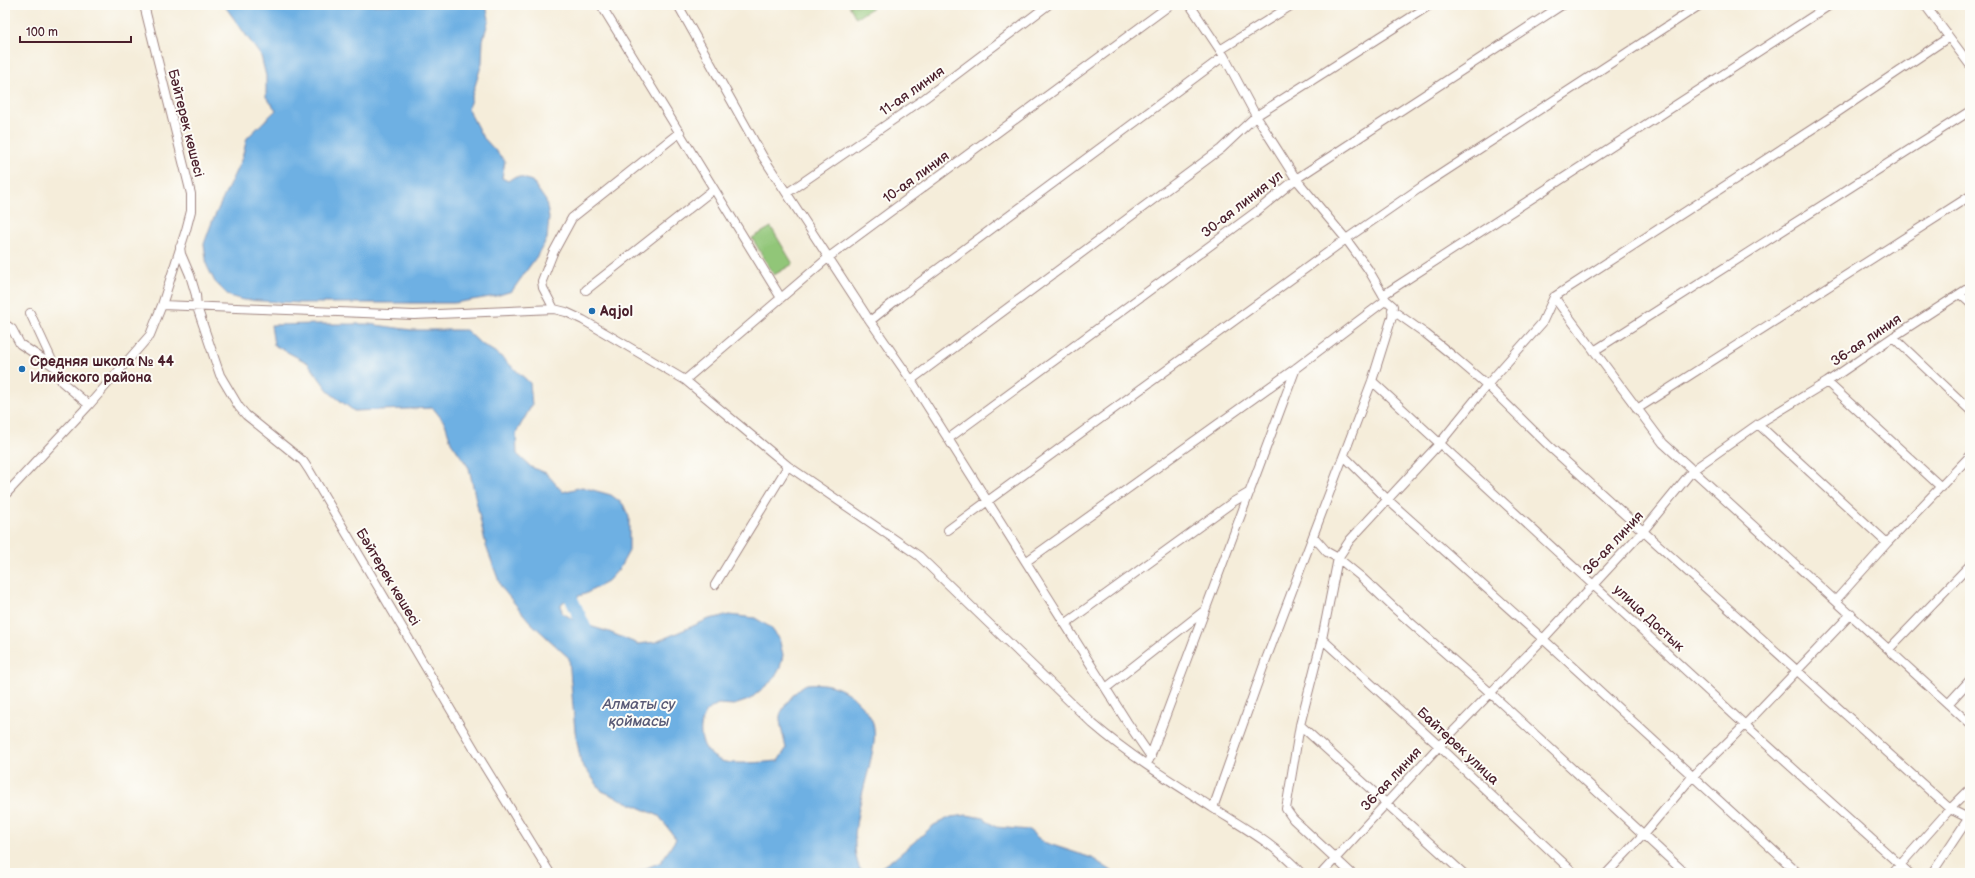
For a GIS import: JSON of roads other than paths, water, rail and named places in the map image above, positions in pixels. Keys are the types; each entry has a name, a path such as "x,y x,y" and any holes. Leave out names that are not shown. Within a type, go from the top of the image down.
{"street":[{"name":"Бәйтерек көшесі","path":"5,495 89,405 150,334 162,305 191,211 191,194 144,5"},
{"path":"601,5 680,132 780,298"},
{"path":"678,5 763,158 870,322 911,380 987,502 1027,561 1065,624 1151,757"},
{"name":"11-ая линия","path":"786,193 925,98 1048,5"},
{"name":"10-ая линия","path":"686,380 828,257 1170,5"},
{"path":"1190,5 1222,53 1256,116 1296,179 1346,239 1368,269 1385,298 1393,306 1392,317 1372,381 1313,536 1213,808"},
{"path":"870,322 900,297 1222,53 1292,5"},
{"path":"911,380 1222,149 1256,116 1430,5"},
{"name":"30-ая линия ул","path":"948,439 1257,211 1296,179 1562,5"},
{"path":"948,530 1346,239 1433,178 1700,5"},
{"path":"1027,561 1296,368 1385,298 1830,5"},
{"path":"1925,5 1970,65"},
{"path":"1350,873 1286,809 1300,725 1322,640 1338,558 1350,540 1440,443 1487,385 1542,323 1554,297 1823,122 1949,37"},
{"path":"1594,351 1970,111"},
{"path":"554,308 543,288 542,281 553,253 572,218 581,209 680,132"},
{"path":"586,290 714,189"},
{"path":"1637,409 1970,196"},
{"name":"Бәйтерек көшесі","path":"180,247 180,254 192,282 197,307 220,375 239,407 246,415 298,457 309,470 477,754 550,873"},
{"name":"36-ая линия","path":"1322,873 1334,858 1543,639 1593,583 1644,530 1693,470 1758,424 1827,382 1893,337 1970,288"},
{"path":"1960,294 1970,303"},
{"path":"1554,297 1662,443 1836,600 1970,724"},
{"path":"162,305 414,315 554,308 583,320 686,380 788,466 919,556 1115,744 1261,838 1293,864 1301,873"},
{"path":"1392,310 1426,334 1487,385 1550,447 1644,530 1950,809 1969,817 1932,873"},
{"path":"30,313 62,382 89,405"},
{"path":"5,324 12,329 20,344 55,368"},
{"path":"1893,337 1970,410"},
{"path":"1146,765 1151,757 1296,368"},
{"name":"улица Достык","path":"1372,381 1529,527 1593,583 1745,725 1900,866 1910,873"},
{"path":"1827,382 1941,487"},
{"path":"1758,424 1887,543"},
{"path":"1344,456 1388,500 1543,639 1798,873"},
{"path":"1836,600 1887,543 1970,456"},
{"path":"715,585 788,466"},
{"path":"1065,624 1232,502 1250,492"},
{"path":"1313,536 1327,552 1338,558 1360,576 1685,873"},
{"path":"1889,649 1970,565"},
{"path":"1106,688 1205,610"},
{"path":"1607,873 1643,835 1692,777 1745,725 1851,614"},
{"name":"Байтерек улица","path":"1322,640 1440,746 1574,873"},
{"path":"1948,704 1970,680"},
{"path":"1300,725 1462,873"},
{"path":"1893,873 1950,809 1970,789"},
{"path":"1291,873 1293,864"}],"water":[{"path":"224,5 486,5 489,19 483,40 482,63 468,109 482,136 505,161 502,178 508,181 514,177 520,177 532,181 546,201 549,218 547,239 512,291 496,296 454,303 300,303 243,300 229,296 215,282 207,266 204,244 212,222 242,158 247,138 276,110 266,97 266,76 261,56"},
{"name":"Алматы су қоймасы","path":"369,324 411,330 466,330 480,343 498,354 530,383 532,405 516,433 517,454 531,467 546,473 563,492 582,487 611,495 623,504 629,517 629,551 619,569 607,582 585,594 566,600 561,604 562,613 580,623 609,632 638,644 656,642 709,619 729,615 755,618 770,627 779,638 783,655 780,668 774,679 749,700 734,705 716,705 707,712 703,720 701,727 702,741 705,747 715,758 733,763 778,761 786,749 780,723 781,712 795,693 807,684 825,684 843,690 859,703 872,719 874,729 873,751 855,833 856,858 860,869 868,872 880,868 899,855 934,825 951,817 967,815 983,818 996,827 1029,830 1043,842 1092,858 1115,873 634,873 661,862 676,839 659,816 602,791 581,763 575,731 569,658 530,622 501,587 486,546 469,468 451,442 445,423 433,408 354,411 330,393 308,363 274,345 271,325"}],"waterway":[{"path":"564,583 590,639"}],"place":[{"name":"Aqjol","path":"592,311"},
{"name":"Средняя школа № 44 Илийского района","path":"22,369"}]}
